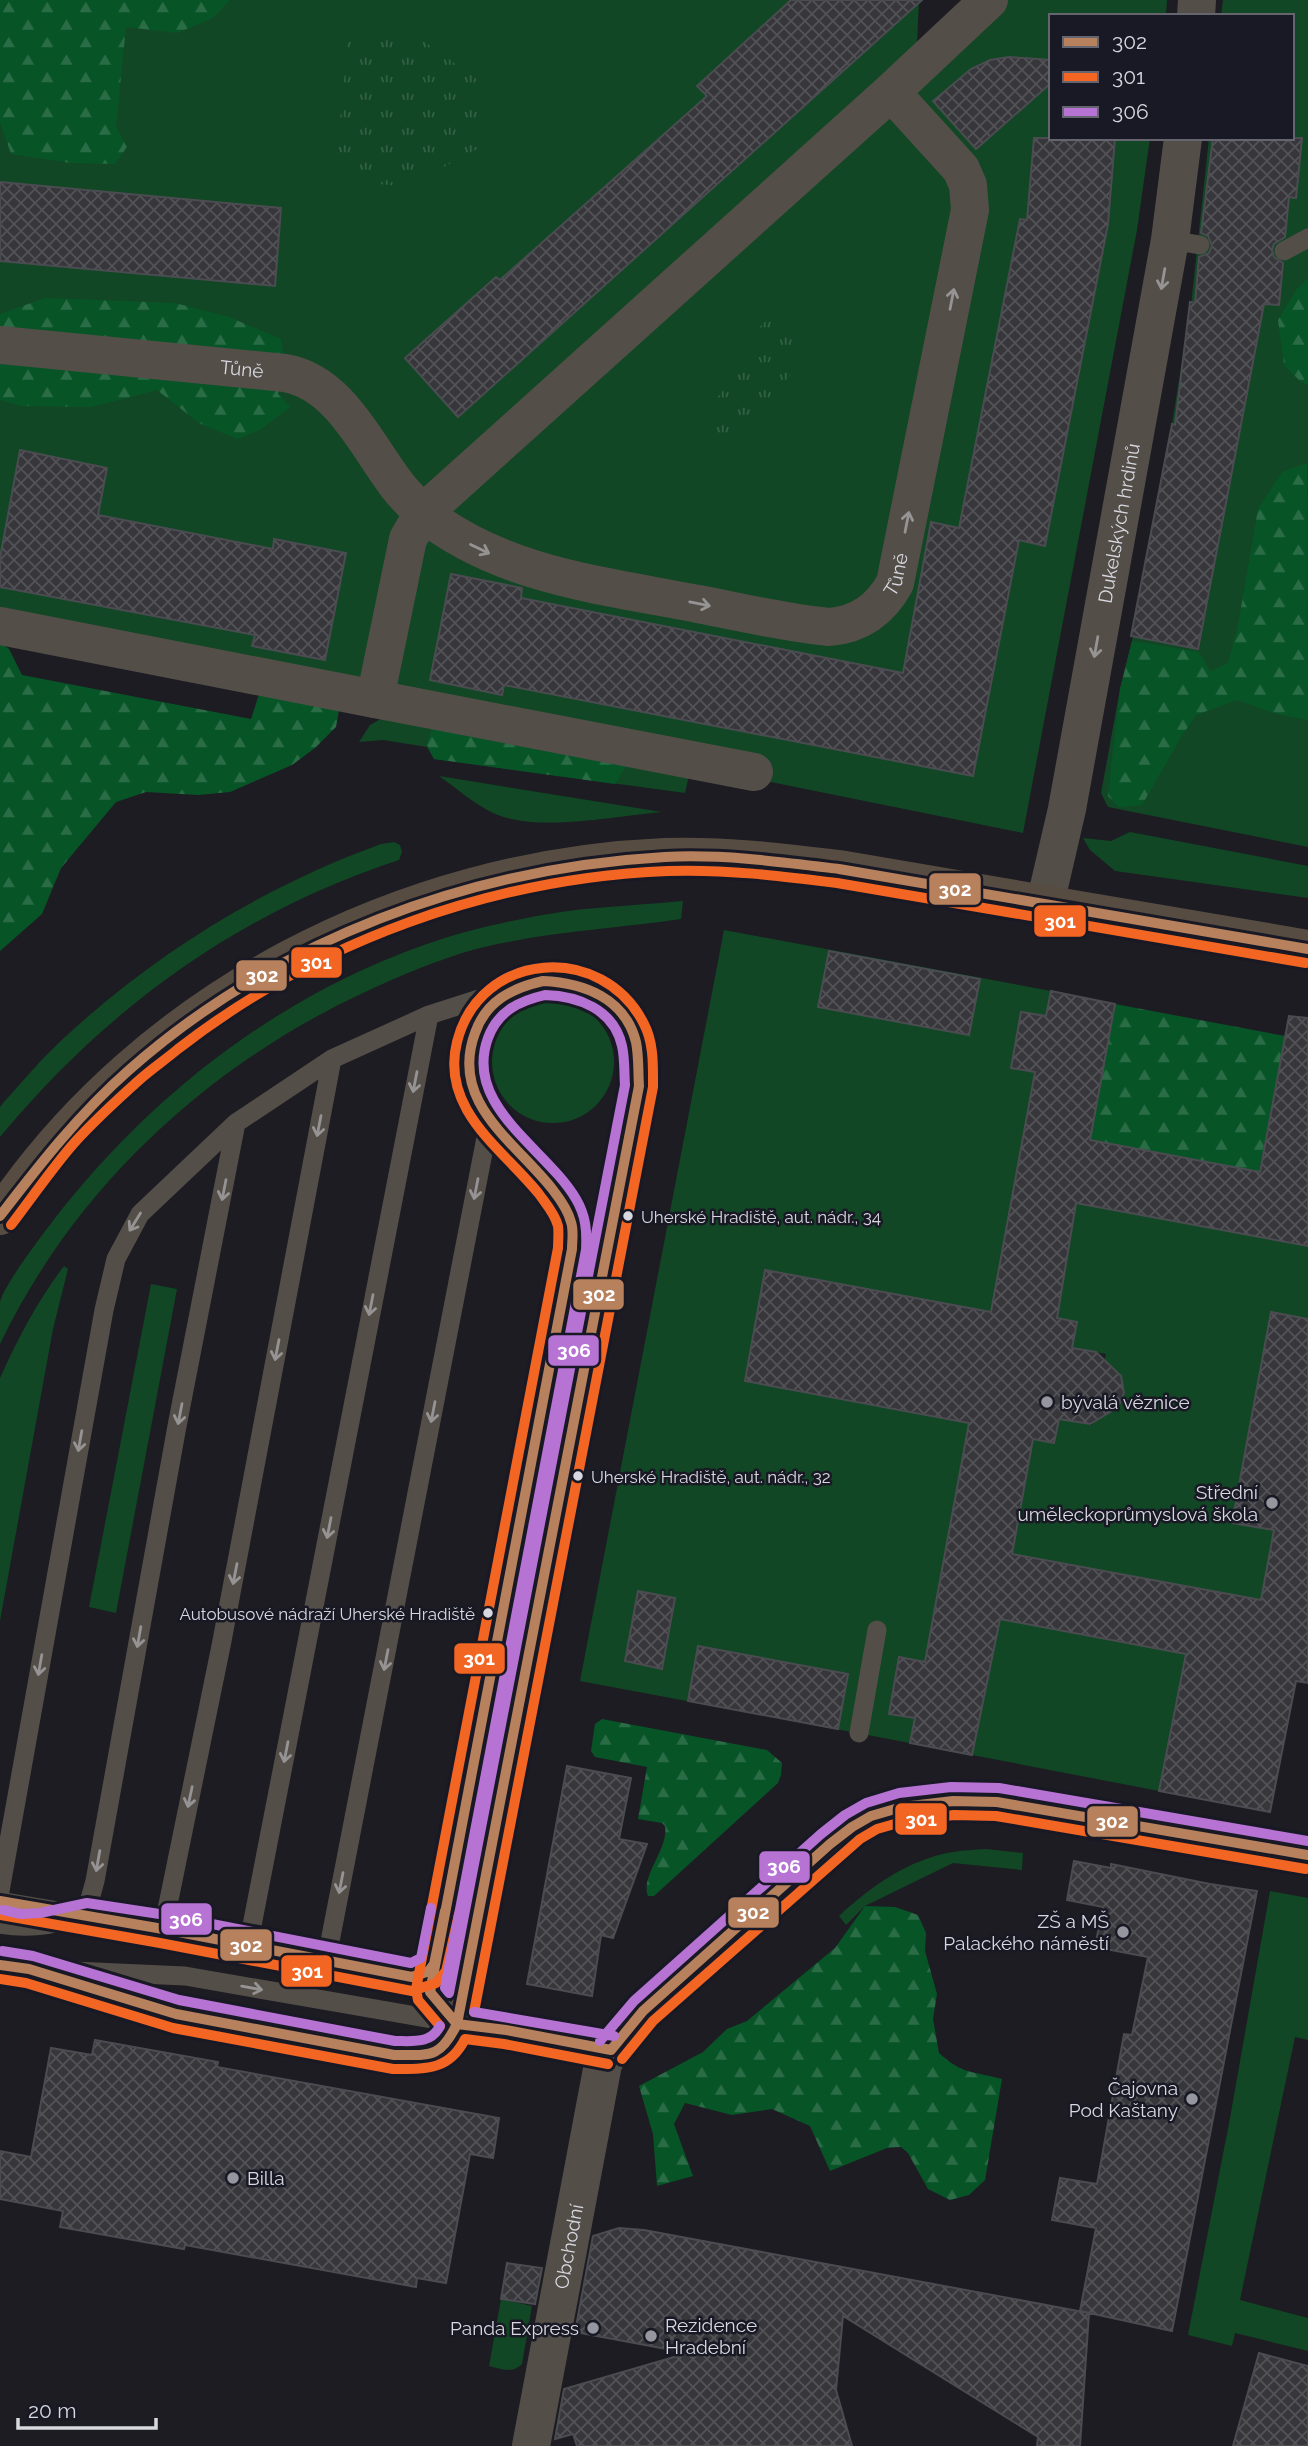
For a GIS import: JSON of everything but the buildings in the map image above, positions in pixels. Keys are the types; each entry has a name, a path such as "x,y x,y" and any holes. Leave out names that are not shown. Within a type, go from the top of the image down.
{"main road":[{"path":"0,1216 55,1144 117,1082 182,1026 243,985 356,925 481,884 576,866 664,857 767,861 839,869 1308,949"}],"street":[{"path":"375,699 408,539 423,513 891,92 970,7"},
{"name":"Tůně","path":"0,345 285,373 299,377 327,394 348,415 394,481 423,513 454,535 508,562 561,578 819,626 841,626 864,618 874,610 895,583 970,210 968,185 961,169 891,92"},
{"name":"Dukelských hrdinů","path":"1045,904 1185,242 1183,140"},
{"path":"0,625 754,772"},
{"name":"Obchodní","path":"531,2446 603,2064 643,2011 830,1844 872,1816 902,1807 953,1801 997,1802 1308,1855"}],"lane":[{"path":"1284,251 1308,238"},
{"path":"0,1891 104,1310 116,1259 140,1214 236,1123 332,1059 429,1015 529,983 552,980 587,987 615,1005 632,1030 638,1049 639,1086 457,2024 447,2043 437,2051 419,2055 394,2055 176,2014 29,1969"},
{"path":"457,2024 430,1992 572,1250 570,1216 526,1157 489,1122 472,1091 468,1069 472,1037 485,1013 510,990"},
{"path":"248,1946 429,1015"},
{"path":"163,1929 221,1646 332,1059"},
{"path":"326,1962 489,1122"},
{"path":"85,1917 95,1881 177,1426 236,1123"},
{"path":"859,1733 877,1630"},
{"path":"0,1901 412,1977 429,1971 437,1955"},
{"path":"0,1924 20,1928 42,1927 85,1917"},
{"path":"0,1965 29,1969 185,1976 611,2050"}],"green space":[{"path":"0,0 919,0 916,67 1006,0 1167,0 1166,14 1049,14 1049,140 1150,140 1137,230 1023,833 691,766 685,793 434,759 427,747 383,740 359,742 370,725 386,716 0,627"},
{"path":"0,0 230,0 213,18 177,33 126,27 116,127 127,147 115,164 71,163 11,154 0,122"},
{"path":"1223,0 1308,0 1308,847 1108,807 1101,793 1172,424 1191,305 1209,140 1294,140 1294,14 1221,14"},
{"path":"349,32 422,40 484,84 477,149 407,187 334,179"},
{"path":"1308,278 1308,385 1301,382 1284,365 1278,320 1296,290"},
{"path":"45,298 175,303 229,317 281,339 287,379 280,384 278,394 290,407 260,430 237,439 199,423 157,390 91,407 21,406 0,400 0,314"},
{"path":"782,314 793,324 799,338 795,368 760,419 737,434 716,435 710,424 708,409 736,373 757,330 771,318"},
{"path":"1307,463 1308,720 1277,714 1237,700 1196,715 1142,805 1119,807 1108,796 1120,689 1132,641 1199,652 1210,671 1228,663 1238,625 1258,509 1282,472"},
{"path":"0,642 9,649 22,675 251,719 259,694 339,710 336,727 315,748 292,765 230,792 198,795 146,792 116,802 61,868 42,914 0,951"},
{"path":"432,725 626,766 615,784 434,759 427,745"},
{"path":"439,776 662,812 576,822 511,819 472,801"},
{"path":"1130,832 1308,866 1308,898 1115,871 1090,850 1083,838 1111,841"},
{"path":"394,842 400,845 402,852 399,860 340,882 284,908 230,937 179,970 85,1047 41,1090 0,1137 0,1107 3,1103 57,1045 137,977 174,950 253,902 337,861 381,844"},
{"path":"683,901 681,919 501,943 433,963 363,993 306,1023 251,1057 199,1095 151,1137 107,1184 66,1234 31,1287 0,1344 0,1302 3,1294 39,1239 89,1177 172,1094 266,1023 316,993 369,967 459,934 568,911"},
{"path":"724,930 1051,991 910,1743 580,1681"},
{"path":"553,1001 576,1005 596,1019 610,1039 614,1062 610,1085 596,1105 576,1119 553,1123 530,1119 510,1105 496,1085 492,1062 496,1039 510,1019 530,1005"},
{"path":"1115,1004 1285,1036 1259,1172 1090,1140"},
{"path":"1076,1203 1308,1246 1308,1319 1271,1312 1232,1522 1274,1530 1261,1600 1012,1554 1033,1439 1054,1443 1059,1419 1092,1425 1094,1416 1115,1409 1123,1395 1119,1377 1104,1362 1106,1354 1072,1348 1077,1322 1057,1318"},
{"path":"64,1266 68,1269 53,1329 0,1621 0,1378 29,1320"},
{"path":"151,1284 177,1289 116,1613 89,1607"},
{"path":"1000,1619 1228,1662 1219,1708 1176,1701 1159,1791 972,1755"},
{"path":"602,1719 767,1750 782,1763 781,1775 778,1783 654,1896 648,1896 648,1880 663,1844 665,1826 662,1823 638,1819 647,1767 595,1757 591,1751 595,1724"},
{"path":"986,1849 1023,1853 1022,1870 953,1863 865,1906 846,1925 839,1916 877,1885 921,1861 957,1851"},
{"path":"1270,1891 1308,1898 1308,2040 1295,2037 1240,2300 1308,2318 1308,2351 1235,2333 1232,2346 1188,2335"},
{"path":"865,1906 895,1907 918,1915 926,1933 925,1951 937,1994 933,2019 939,2053 962,2069 1002,2079 985,2180 969,2195 950,2200 928,2189 908,2153 901,2147 887,2148 830,2171 810,2126 772,2109 732,2115 685,2103 674,2124 693,2176 657,2186 653,2134 639,2086 703,2052 727,2029 747,2021 835,1948"},
{"path":"501,2299 532,2306 522,2364 510,2370 489,2366"}],"transit line":[{"name":"302","path":"0,1216 61,1140 111,1086 186,1024 247,983 312,948 379,919 448,895 520,877 592,864 665,857 752,859 839,869 1308,949"},
{"name":"301","path":"11,1225 69,1149 102,1114 147,1073 232,1011 288,977 348,947 409,922 472,902 537,887 602,876 668,871 774,876 837,883 1306,963"},
{"name":"301","path":"440,2026 418,2000 416,1989 558,1248 558,1226 550,1209 478,1127 466,1108 458,1088 454,1066 457,1042 470,1011 490,989 515,974 544,968 573,969 601,979 625,997 644,1024 651,1047 653,1087 474,2012"},
{"name":"302","path":"543,981 588,990 613,1004 623,1014 636,1042 639,1086 457,2024 430,1992 573,1236 570,1218 558,1197 505,1138 478,1101 471,1080 469,1058 475,1033 493,1004 511,992 543,981"},
{"name":"306","path":"545,995 570,998 603,1014 618,1033 622,1046 625,1085 449,1993 445,1988 586,1250 585,1224 576,1199 563,1180 511,1125 497,1105 487,1085 483,1062 488,1038 497,1021 518,1004 545,995"},
{"name":"306","path":"600,2041 634,2001 821,1834 866,1803 899,1793 951,1787 999,1788 1308,1841"},
{"name":"302","path":"611,2050 643,2011 830,1844 871,1816 902,1807 953,1801 997,1802 1308,1855"},
{"name":"301","path":"622,2059 653,2021 860,1839 877,1829 905,1821 954,1815 996,1816 1306,1869"},
{"name":"302","path":"0,1901 412,1977 429,1971 434,1964 445,1911"},
{"name":"306","path":"3,1910 21,1914 40,1913 87,1903 166,1915 411,1963 421,1958 431,1908"},
{"name":"301","path":"0,1915 412,1991 436,1983 446,1971 459,1914"},
{"name":"306","path":"2,1951 33,1956 179,2000 395,2041 427,2039 440,2026"},
{"name":"302","path":"0,1965 29,1969 176,2014 394,2055 433,2053 445,2044 457,2024"},
{"name":"301","path":"0,1979 26,1983 173,2028 393,2069 426,2068 444,2063 465,2039 608,2064"},
{"name":"306","path":"474,2012 614,2036"},
{"name":"302","path":"457,2024 506,2030 611,2050"}],"place":[{"name":"Uherské Hradiště, aut. nádr., 34","path":"628,1216"},
{"name":"bývalá věznice","path":"1047,1402"},
{"name":"Uherské Hradiště, aut. nádr., 32","path":"578,1476"},
{"name":"Střední uměleckoprůmyslová škola","path":"1272,1503"},
{"name":"Autobusové nádraží Uherské Hradiště","path":"488,1613"},
{"name":"ZŠ a MŠ Palackého náměstí","path":"1123,1932"},
{"name":"Čajovna Pod Kaštany","path":"1192,2099"},
{"name":"Billa","path":"233,2178"},
{"name":"Panda Express","path":"593,2328"},
{"name":"Rezidence Hradební","path":"651,2336"}]}
